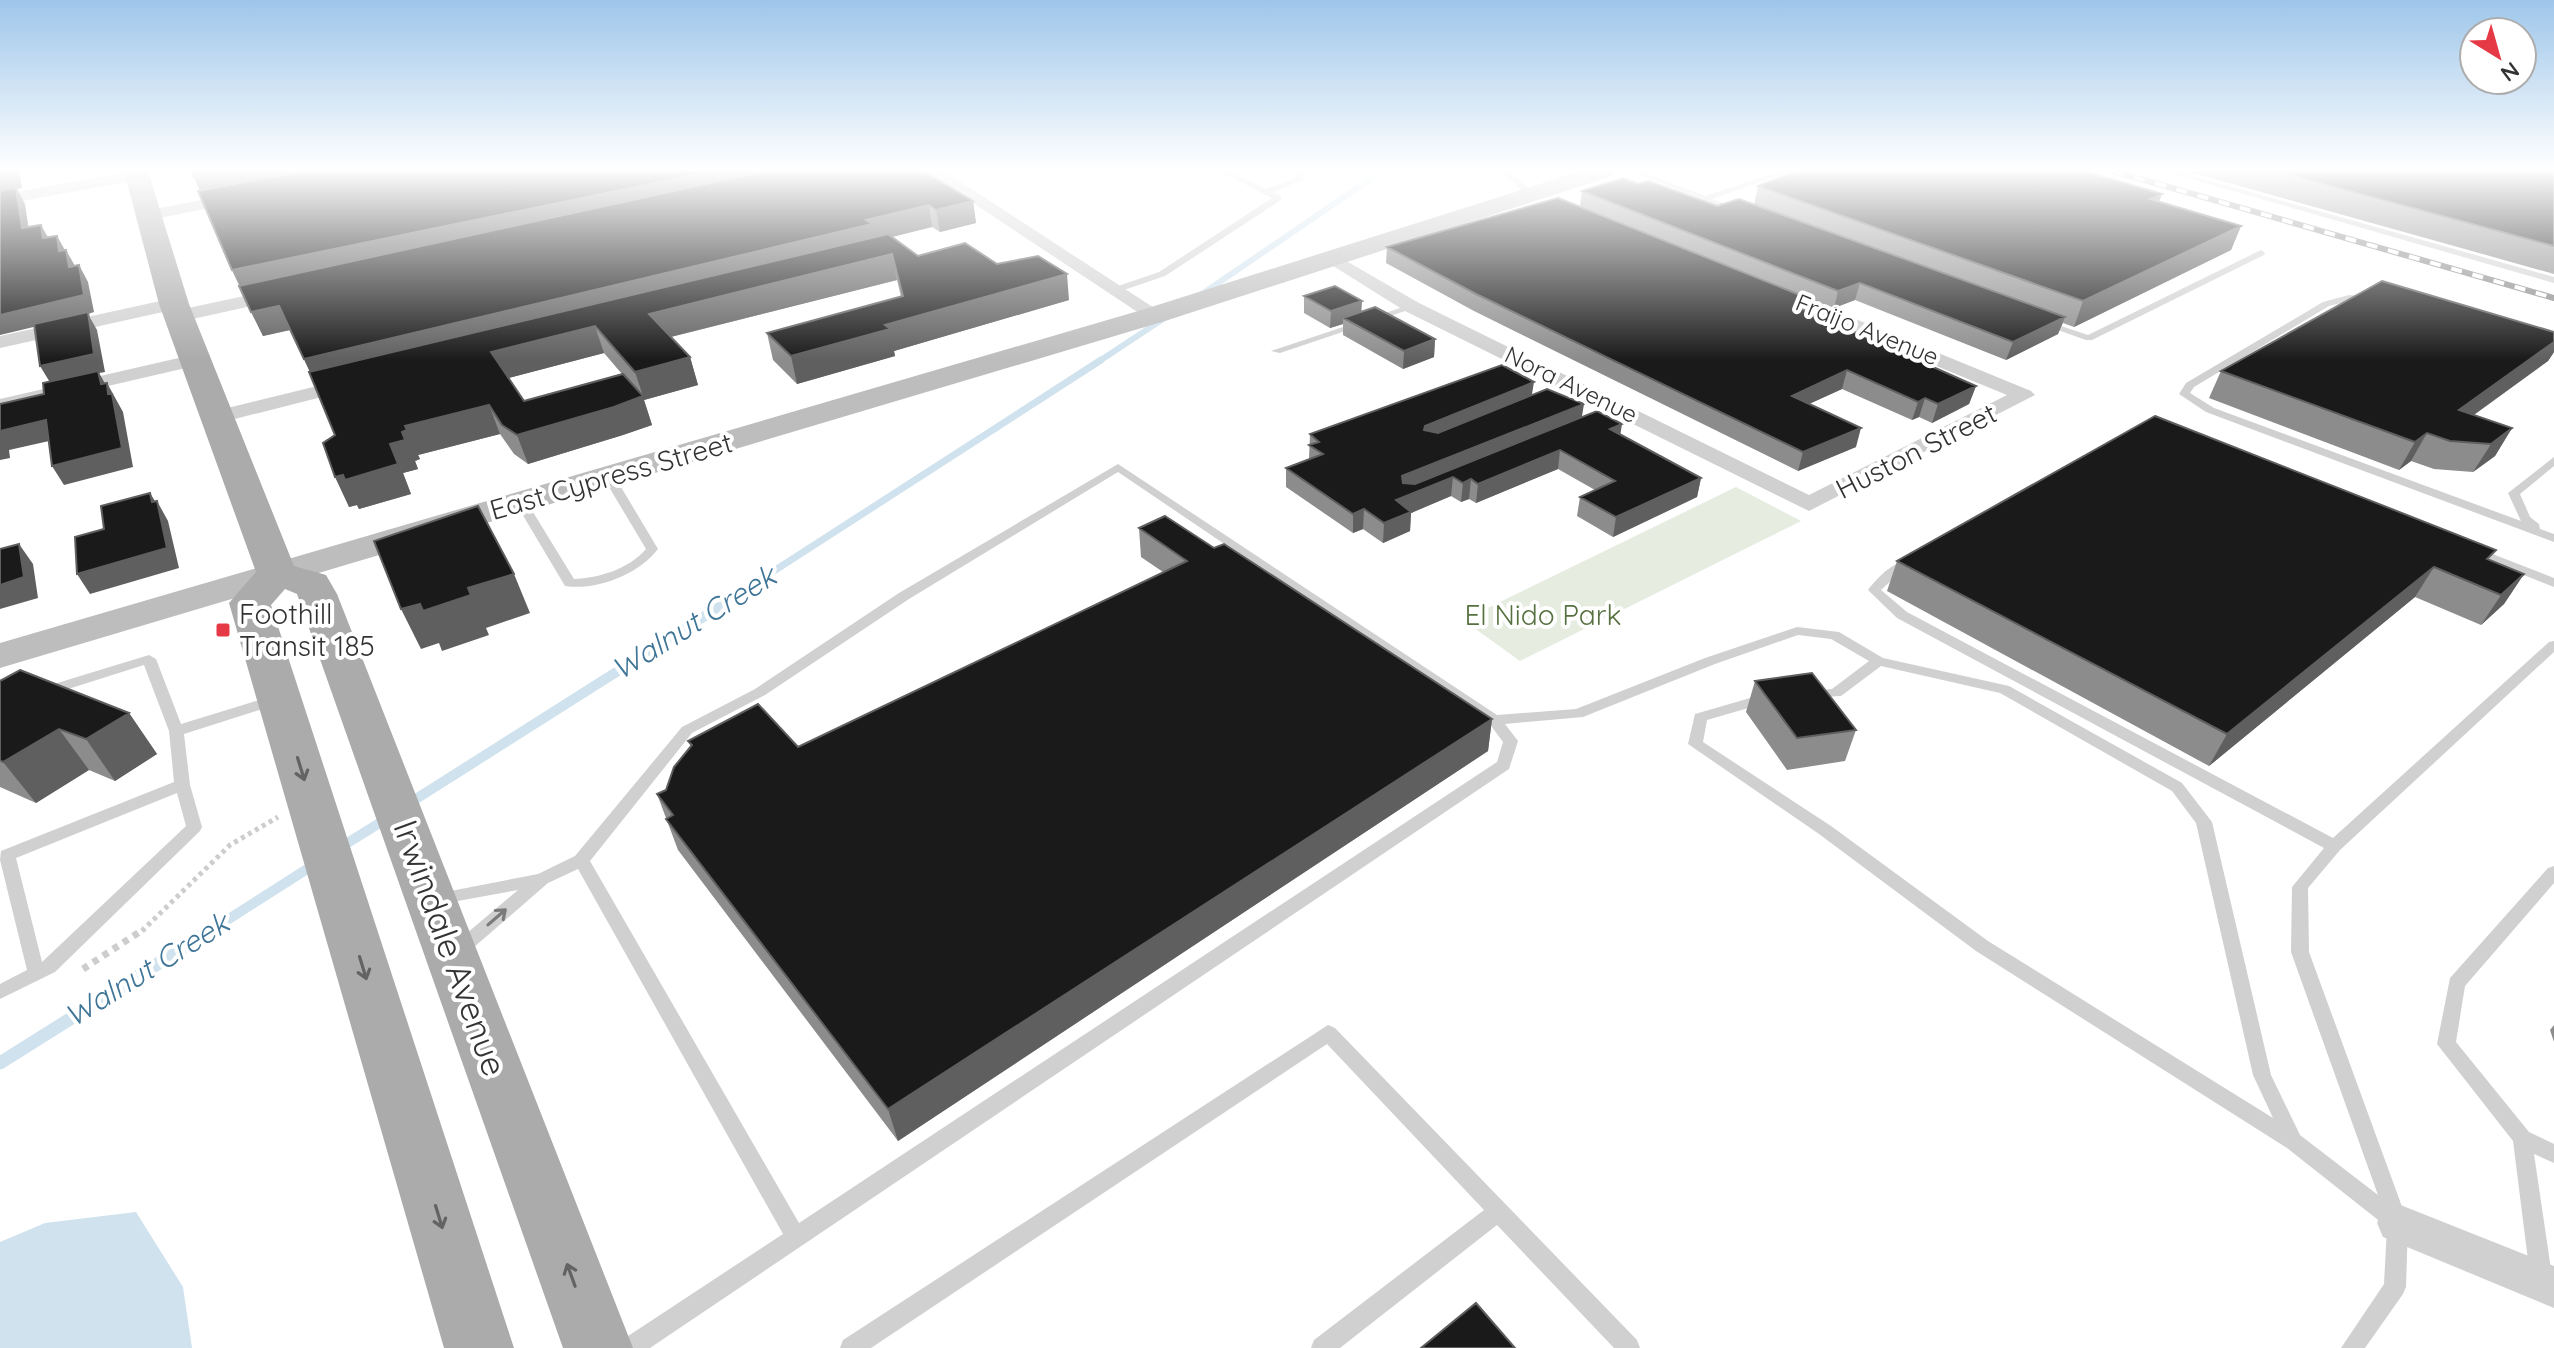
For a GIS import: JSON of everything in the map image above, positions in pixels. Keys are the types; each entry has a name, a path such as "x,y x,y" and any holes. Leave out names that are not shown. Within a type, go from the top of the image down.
{"main road":[{"path":"154,234 176,310 277,574 250,603 479,1348"},
{"name":"Irwindale Avenue","path":"277,574 312,584 390,784 598,1348"}],"street":[{"path":"1027,234 1138,308"},
{"name":"East Cypress Street","path":"0,656 609,477 1138,308 1222,295 1412,234"},
{"name":"Nora Avenue","path":"1336,260 1412,307 1521,367 1809,504"},
{"name":"Fraijo Avenue","path":"1763,288 2012,389 2023,397"},
{"path":"0,342 300,290"},
{"path":"0,405 196,360"},
{"path":"219,417 374,378"},
{"name":"Huston Street","path":"1809,504 2023,397"},
{"path":"2398,1223 2548,1284"}],"lane":[{"path":"1138,308 1162,274 1223,234"},
{"path":"2390,234 2554,280"},
{"path":"2037,321 2089,338 2261,253"},
{"path":"2379,301 2349,298 2326,304 2190,385 2184,394 2210,410 2549,536"},
{"path":"1276,351 1412,307"},
{"path":"2549,536 2525,519 2514,493 2554,460"},
{"path":"453,955 542,879 581,860 687,730 760,692 904,596 1118,467 1494,720 1511,741 1504,765 630,1348"},
{"path":"521,502 570,583 586,584 646,559 652,549 609,477"},
{"path":"2468,548 2554,583"},
{"path":"1916,559 1890,574 1874,590 1902,615 2334,846"},
{"path":"1494,720 1578,714 1710,661 1797,631 1834,635 1879,661 2004,689 2177,787 2204,822 2262,1075 2293,1141"},
{"path":"2352,1348 2395,1287 2398,1223 2300,952 2300,887 2334,846 2554,645"},
{"path":"0,992 49,967 194,827 182,785 176,731 149,659 29,696"},
{"path":"1879,661 1836,693 1784,697 1700,717 1695,744 1825,830 1982,946 2293,1141 2398,1223"},
{"path":"176,731 280,699"},
{"path":"36,973 7,855 182,785"},
{"path":"581,860 795,1236"},
{"path":"2554,872 2456,983 2446,1044 2522,1138 2554,1154"},
{"path":"423,874 542,879"},
{"path":"851,1348 1328,1033 1629,1348"},
{"path":"2522,1138 2548,1284"},
{"path":"1322,1348 1499,1211"}],"path":[{"path":"79,972 147,926 243,832 316,815"}],"green space":[{"name":"El Nido Park","path":"1736,487 1801,521 1520,661 1463,620"}],"water":[{"path":"136,1212 183,1287 192,1348 0,1348 0,1242 45,1223"}],"building":[{"path":"0,234 42,234 43,238 57,236 59,251 66,250 69,267 79,265 84,295 0,315"},
{"path":"216,234 407,234 232,270"},
{"path":"477,234 830,234 304,359 279,306 251,312 239,286"},
{"path":"888,234 918,256 965,243 997,264 1038,256 1067,274 885,325 890,329 791,356 767,333 903,296 892,254 649,314 690,357 635,372 595,326 491,352 524,401 623,374 643,396 517,435 502,425 489,405 405,426 407,430 402,432 405,440 390,444 398,464 345,480 343,475 335,477 323,443 335,435 309,372"},
{"path":"1433,234 1648,234 1815,301 1798,307 1976,386 1938,404 1925,398 1918,402 1847,370 1792,396 1861,428 1803,452 1476,294 1387,247"},
{"path":"1692,234 1835,234 2065,317 2013,342 1860,283 1838,291"},
{"path":"1893,234 2224,234 2083,301"},
{"path":"2509,234 2554,234 2554,246"},
{"path":"2382,281 2554,332 2554,342 2459,410 2512,428 2491,444 2450,441 2427,433 2415,442 2221,371"},
{"path":"1335,286 1362,301 1331,311 1304,296"},
{"path":"1375,307 1435,339 1404,351 1343,318"},
{"path":"88,312 94,354 40,366 34,324"},
{"path":"1502,365 1534,382 1425,426 1424,430 1438,433 1547,389 1584,404 1402,476 1403,483 1415,484 1597,411 1622,424 1610,429 1701,478 1616,517 1580,497 1615,481 1560,450 1478,484 1471,479 1463,483 1453,477 1396,500 1411,512 1384,523 1364,509 1353,514 1286,468 1323,454 1309,445 1319,442 1310,434"},
{"path":"98,371 101,384 107,383 108,394 112,394 122,448 52,466 46,420 0,431 0,404 44,394 43,383"},
{"path":"2155,416 2496,550 2487,559 2524,574 2501,595 2434,567 2227,734 1897,561"},
{"path":"150,493 152,502 157,501 167,548 77,574 75,537 104,529 101,506"},
{"path":"478,506 514,574 468,588 471,595 423,611 420,604 401,609 374,541"},
{"path":"1165,516 1214,548 1224,544 1492,719 888,1109 666,819 673,815 657,794 666,790 674,767 692,745 688,741 758,704 798,747 1187,561 1139,528"},
{"path":"19,544 24,577 0,585 0,549"},
{"path":"20,670 129,713 86,739 59,729 3,762 0,760 0,681"},
{"path":"1812,673 1856,730 1797,738 1755,681"},
{"path":"1476,1303 1515,1348 1421,1348"}],"waterway":[{"name":"Walnut Creek","path":"1202,294 1290,234"},
{"name":"Walnut Creek","path":"1098,362 1166,317"},
{"name":"Walnut Creek","path":"715,609 1101,360"},
{"name":"Walnut Creek","path":"408,804 719,607"},
{"name":"Walnut Creek","path":"341,847 386,819"},
{"name":"Walnut Creek","path":"210,931 315,864"},
{"name":"Walnut Creek","path":"0,1063 213,929"}],"railway":[{"path":"2331,234 2554,298"}],"place":[{"name":"Foothill Transit 185","path":"223,630"}]}
